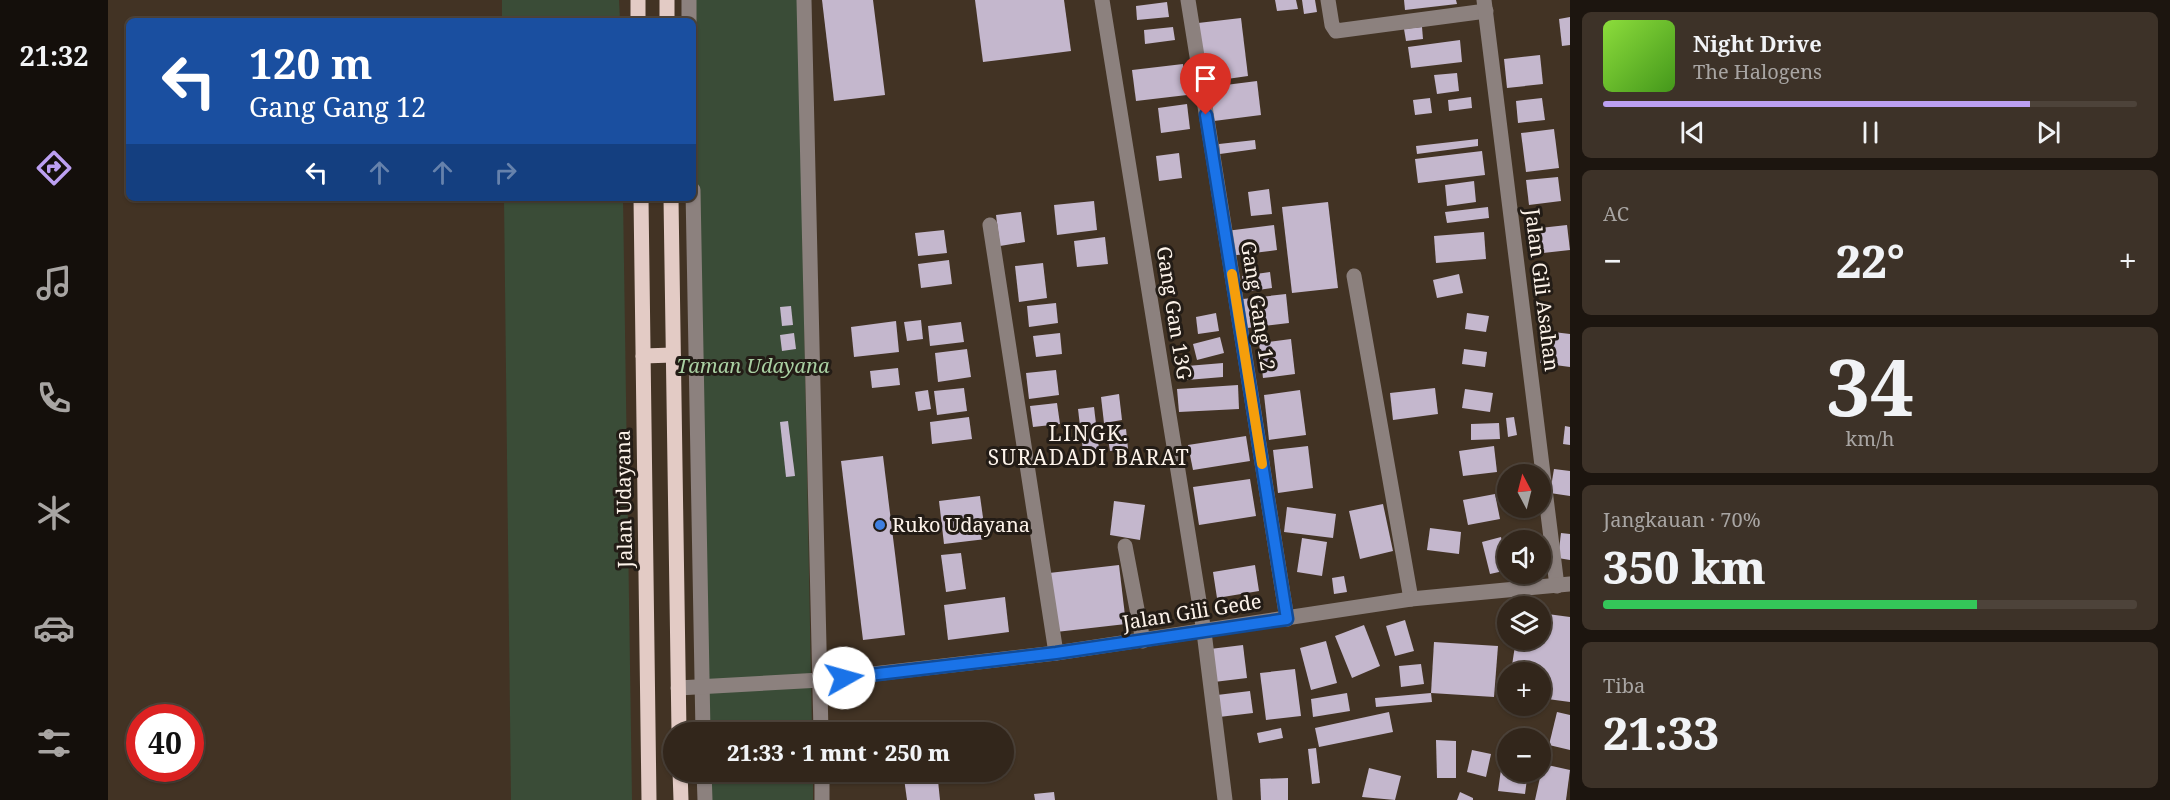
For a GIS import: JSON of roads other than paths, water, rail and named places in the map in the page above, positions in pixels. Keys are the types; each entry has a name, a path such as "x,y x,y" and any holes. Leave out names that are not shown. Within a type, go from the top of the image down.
{"main road":[{"path":"638,0 638,18"},
{"path":"667,0 668,18"},
{"name":"Jalan Udayana","path":"641,201 649,800"},
{"path":"671,201 679,722"},
{"path":"643,356 673,355"},
{"path":"680,782 681,800"}],"street":[{"path":"689,0 689,18"},
{"path":"804,0 821,722"},
{"name":"Gang Gan 13G","path":"1102,0 1204,632 1225,800"},
{"name":"Gang Gang 12","path":"1188,0 1287,619"},
{"path":"1329,0 1332,25 1336,31 1485,5"},
{"name":"Jalan Gili Asahan","path":"1485,5 1564,585"},
{"path":"693,201 703,722"},
{"path":"990,225 1056,653"},
{"path":"1354,276 1412,599"},
{"path":"1125,546 1143,641"},
{"name":"Jalan Gili Gede","path":"678,688 821,680 1056,653 1412,599 1564,585"},
{"path":"704,782 705,800"},
{"path":"822,782 822,800"}],"place":[{"name":"Ruko Udayana","path":"880,525"}],"district":[{"name":"LINGK. SURADADI BARAT","path":"1089,446"}],"park label":[{"name":"Taman Udayana","path":"753,366"}]}
